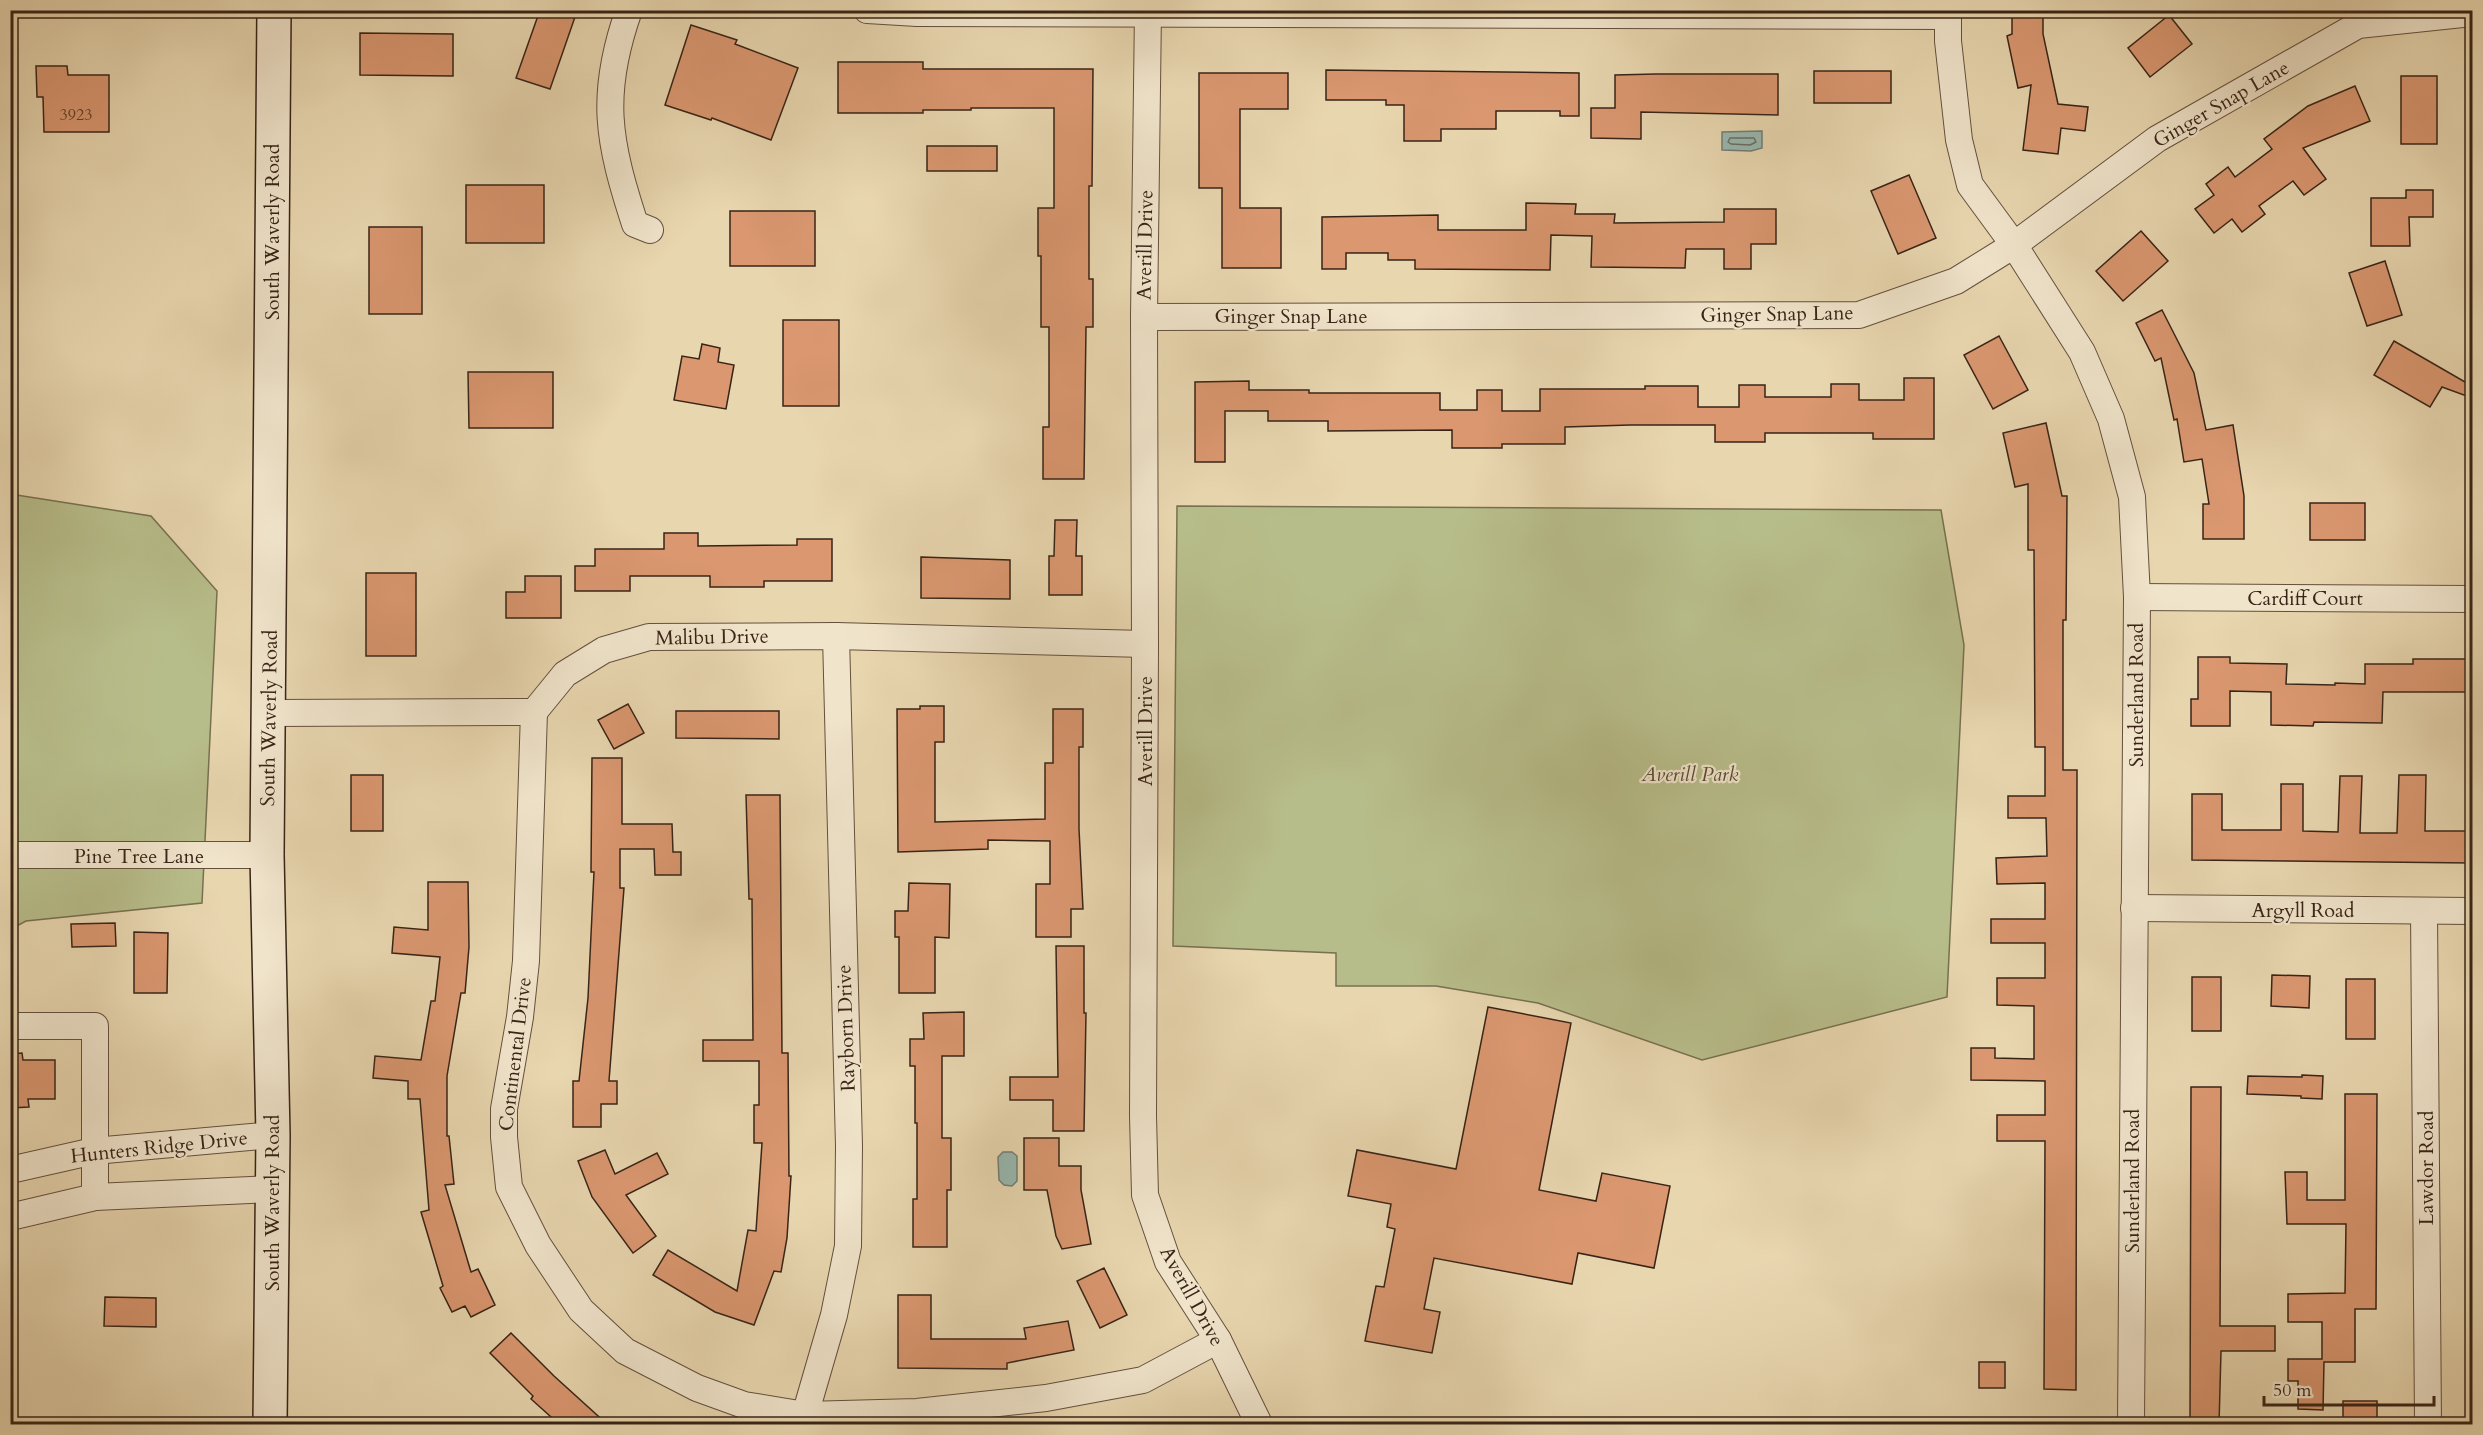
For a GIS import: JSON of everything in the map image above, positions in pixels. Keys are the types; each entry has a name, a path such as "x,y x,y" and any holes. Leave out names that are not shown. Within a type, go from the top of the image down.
{"main road":[{"name":"South Waverly Road","path":"270,1425 273,1136 267,855 270,713 274,10"}],"street":[{"path":"630,10 611,77 609,104 613,149 635,224 650,230"},
{"path":"867,10 929,13 1948,13"},
{"name":"Averill Drive","path":"1148,12 1144,317 1143,1116 1145,1195 1168,1262 1218,1340 1258,1425"},
{"name":"Sunderland Road","path":"1948,13 1948,41 1959,140 1970,185 2014,245 2082,352 2111,419 2132,497 2137,597 2131,1425"},
{"name":"Ginger Snap Lane","path":"1144,317 1859,315 1956,281 2014,245 2157,139 2358,25 2472,13"},
{"name":"Cardiff Court","path":"2137,597 2472,599"},
{"name":"Malibu Drive","path":"534,712 565,674 604,650 649,637 836,636 1145,644"},
{"name":"Rayborn Drive","path":"805,1415 834,1315 848,1246 849,1146 836,636"},
{"path":"270,713 534,712"},
{"name":"Continental Drive","path":"534,712 526,961 520,1017 504,1109 509,1188 538,1245 581,1310 625,1351 697,1388 744,1406 805,1415 917,1412 1046,1398 1143,1380 1218,1340"},
{"name":"Pine Tree Lane","path":"10,855 267,855"},
{"name":"Argyll Road","path":"2134,908 2472,911"},
{"name":"Lawdor Road","path":"2424,911 2428,1425"},
{"path":"10,1026 95,1026 95,1197"},
{"name":"Hunters Ridge Drive","path":"10,1170 94,1151 273,1136"},
{"path":"10,1217 95,1197 271,1189"}],"green space":[{"path":"10,494 151,516 217,591 202,903 26,921 11,929"},
{"name":"Averill Park","path":"1177,506 1941,510 1964,645 1947,997 1702,1060 1538,1003 1436,986 1336,986 1336,953 1173,946"}],"water":[{"path":"1762,131 1762,148 1751,151 1722,150 1722,132"},
{"path":"1003,1152 1012,1152 1017,1156 1017,1181 1012,1186 1004,1185 999,1180 998,1157"}],"building":[{"path":"540,10 568,10 567,14 575,17 550,89 516,78"},
{"path":"2012,10 2043,10 2043,34 2058,104 2088,107 2085,131 2061,128 2058,154 2023,150 2031,85 2018,88 2007,36 2012,34"},
{"path":"2169,15 2192,44 2150,77 2128,48"},
{"path":"691,25 737,40 735,44 798,68 771,140 712,118 711,120 665,105"},
{"path":"360,33 453,34 453,76 360,75"},
{"path":"838,62 923,62 923,69 1093,69 1089,279 1093,279 1093,327 1086,327 1084,479 1043,479 1043,427 1049,427 1049,327 1041,327 1038,208 1054,208 1054,108 971,108 971,110 923,110 923,113 838,113"},
{"path":"36,66 67,66 68,75 109,75 109,132 44,132 43,97 37,97"},
{"path":"1326,70 1579,73 1579,116 1560,116 1560,111 1496,111 1496,129 1441,129 1441,141 1404,141 1404,105 1386,105 1386,100 1326,100"},
{"path":"1814,71 1891,71 1891,103 1814,103"},
{"path":"1199,73 1288,73 1288,109 1240,109 1240,208 1281,208 1281,268 1222,268 1222,188 1199,188"},
{"path":"1778,74 1778,115 1641,112 1641,139 1591,138 1591,108 1615,108 1615,75"},
{"path":"2401,76 2437,76 2437,144 2401,144"},
{"path":"2355,86 2370,121 2303,148 2326,179 2304,195 2293,181 2259,206 2265,214 2242,232 2232,219 2214,233 2195,209 2214,195 2206,184 2228,167 2235,177 2272,149 2264,139 2308,106"},
{"path":"927,146 997,146 997,171 927,171"},
{"path":"1909,175 1936,238 1898,254 1871,191"},
{"path":"466,185 544,185 544,243 466,243"},
{"path":"2406,190 2433,190 2433,217 2409,217 2410,246 2371,246 2371,198 2406,198"},
{"path":"1526,203 1576,204 1575,214 1615,214 1614,223 1724,222 1724,209 1776,209 1776,244 1751,244 1751,269 1724,269 1724,249 1686,249 1685,268 1591,267 1592,236 1551,235 1550,270 1415,269 1415,260 1388,260 1388,253 1346,253 1346,269 1322,269 1322,217 1438,215 1438,230 1526,230"},
{"path":"730,211 815,211 815,266 730,266"},
{"path":"369,227 422,227 422,314 369,314"},
{"path":"2141,231 2168,261 2123,301 2096,271"},
{"path":"2385,261 2402,315 2367,326 2349,273"},
{"path":"2162,310 2194,373 2206,430 2233,425 2244,496 2244,539 2203,539 2203,504 2209,504 2202,459 2184,462 2177,419 2174,420 2161,358 2155,361 2136,323"},
{"path":"783,320 839,320 839,406 783,406"},
{"path":"1999,336 2028,390 1993,409 1964,355"},
{"path":"2394,341 2472,386 2472,398 2442,387 2430,407 2374,375"},
{"path":"702,344 720,348 718,362 734,365 726,409 674,400 682,356 699,359"},
{"path":"468,372 553,372 553,428 469,428"},
{"path":"1904,378 1934,378 1934,439 1873,439 1873,433 1765,433 1765,442 1715,442 1715,425 1630,425 1565,427 1565,444 1502,444 1502,448 1452,448 1452,430 1328,431 1328,421 1268,421 1268,411 1225,411 1225,462 1195,462 1195,382 1249,381 1249,390 1309,390 1309,393 1440,393 1440,410 1477,410 1477,390 1502,390 1502,411 1540,411 1540,389 1645,389 1645,386 1698,386 1698,407 1739,407 1739,385 1765,385 1765,397 1831,397 1831,384 1859,384 1859,400 1904,400"},
{"path":"2046,423 2062,496 2067,496 2066,620 2063,620 2063,770 2077,770 2076,1390 2044,1389 2045,1141 1997,1141 1997,1115 2045,1115 2045,1081 1971,1080 1971,1048 1995,1048 1995,1058 2034,1059 2034,1006 1997,1005 1997,978 2045,978 2045,943 1991,943 1991,919 2045,919 2045,883 1997,884 1996,858 2047,856 2046,818 2008,818 2008,796 2045,796 2045,747 2035,747 2034,550 2028,550 2028,484 2015,487 2003,433"},
{"path":"2310,503 2365,503 2365,540 2310,540"},
{"path":"1055,520 1077,520 1076,556 1082,556 1082,595 1049,595 1049,556 1054,556"},
{"path":"664,533 698,533 698,546 797,545 797,539 832,539 832,581 764,581 764,587 710,587 710,576 630,576 630,591 575,591 575,566 595,566 595,549 664,549"},
{"path":"921,557 1010,560 1010,599 921,598"},
{"path":"366,573 416,573 416,656 366,656"},
{"path":"525,576 561,576 561,618 506,618 506,592 525,592"},
{"path":"2198,657 2230,657 2230,663 2287,664 2286,684 2335,685 2335,683 2365,684 2365,664 2413,664 2413,659 2470,659 2470,692 2383,692 2382,723 2314,722 2313,726 2271,725 2271,692 2230,691 2230,726 2191,726 2191,699 2198,699"},
{"path":"628,704 644,733 614,749 598,720"},
{"path":"920,706 944,706 944,742 935,742 935,822 1045,819 1045,763 1053,763 1053,709 1083,709 1083,747 1079,747 1079,829 1083,909 1071,909 1071,937 1036,937 1036,884 1050,884 1050,841 988,840 988,849 898,852 897,709 920,709"},
{"path":"676,711 779,711 779,739 676,738"},
{"path":"592,758 622,758 622,824 672,824 673,852 681,852 681,875 655,875 654,849 620,849 620,888 624,888 609,1081 617,1081 617,1104 601,1104 601,1127 573,1127 573,1081 579,1081 588,998 594,872 591,872"},
{"path":"351,775 383,775 383,831 351,831"},
{"path":"2399,775 2426,775 2425,831 2472,831 2472,863 2192,860 2192,794 2222,794 2222,830 2281,830 2281,784 2303,784 2303,831 2338,832 2340,776 2362,776 2360,833 2397,833"},
{"path":"746,795 780,795 782,1053 788,1053 789,1176 791,1176 787,1238 781,1272 774,1271 754,1325 715,1312 653,1275 668,1250 737,1291 748,1230 756,1231 762,1143 754,1143 754,1105 759,1105 759,1061 703,1061 703,1040 753,1040 752,899 749,899"},
{"path":"428,882 468,882 469,947 465,993 461,993 447,1076 447,1136 449,1136 454,1184 445,1185 471,1272 478,1269 495,1305 471,1317 465,1306 452,1312 440,1288 443,1286 421,1212 429,1210 420,1099 408,1099 408,1081 373,1078 375,1056 421,1060 431,1001 435,1001 440,957 392,953 394,927 428,930"},
{"path":"909,883 950,884 949,938 935,937 935,993 899,993 899,937 895,937 895,911 908,911"},
{"path":"115,923 116,946 72,947 71,924"},
{"path":"134,932 168,933 167,993 134,993"},
{"path":"1056,946 1084,946 1084,1013 1086,1013 1084,1131 1053,1131 1053,1100 1010,1100 1010,1077 1058,1077"},
{"path":"2272,975 2310,976 2309,1008 2271,1006"},
{"path":"2192,977 2221,977 2221,1031 2192,1031"},
{"path":"2346,979 2375,979 2375,1039 2346,1039"},
{"path":"1488,1007 1571,1023 1539,1190 1596,1201 1602,1173 1670,1186 1654,1268 1578,1253 1572,1284 1434,1258 1424,1309 1440,1312 1432,1353 1365,1341 1376,1286 1384,1287 1395,1229 1387,1227 1391,1204 1348,1196 1357,1150 1456,1169"},
{"path":"964,1012 964,1056 942,1056 942,1138 951,1138 951,1190 947,1190 947,1247 913,1247 913,1199 917,1199 917,1123 915,1123 915,1066 910,1066 910,1039 924,1039 923,1013"},
{"path":"22,1053 23,1060 55,1060 55,1099 28,1099 29,1107 10,1108 10,1054"},
{"path":"2302,1075 2323,1076 2322,1099 2247,1094 2248,1076 2302,1077"},
{"path":"2191,1087 2221,1087 2220,1326 2275,1326 2275,1351 2221,1351 2219,1425 2190,1425"},
{"path":"2345,1094 2377,1094 2376,1309 2355,1309 2355,1362 2324,1362 2323,1410 2298,1409 2298,1381 2288,1381 2288,1359 2322,1359 2322,1322 2288,1322 2288,1294 2345,1293 2346,1224 2287,1224 2285,1172 2307,1172 2307,1200 2345,1200"},
{"path":"1024,1138 1059,1138 1059,1166 1081,1166 1081,1190 1091,1244 1062,1249 1056,1236 1047,1190 1024,1190"},
{"path":"605,1150 615,1174 657,1153 668,1174 626,1195 656,1236 633,1253 592,1197 578,1161"},
{"path":"1104,1268 1127,1315 1100,1328 1077,1281"},
{"path":"898,1295 931,1295 931,1339 1026,1339 1024,1328 1068,1321 1074,1350 1007,1363 1007,1369 898,1368"},
{"path":"105,1297 156,1298 156,1327 104,1326"},
{"path":"511,1333 608,1425 560,1425 531,1399 533,1396 490,1353"},
{"path":"1979,1362 2005,1362 2005,1388 1979,1388"},
{"path":"2343,1401 2377,1401 2377,1425 2343,1425"}]}
